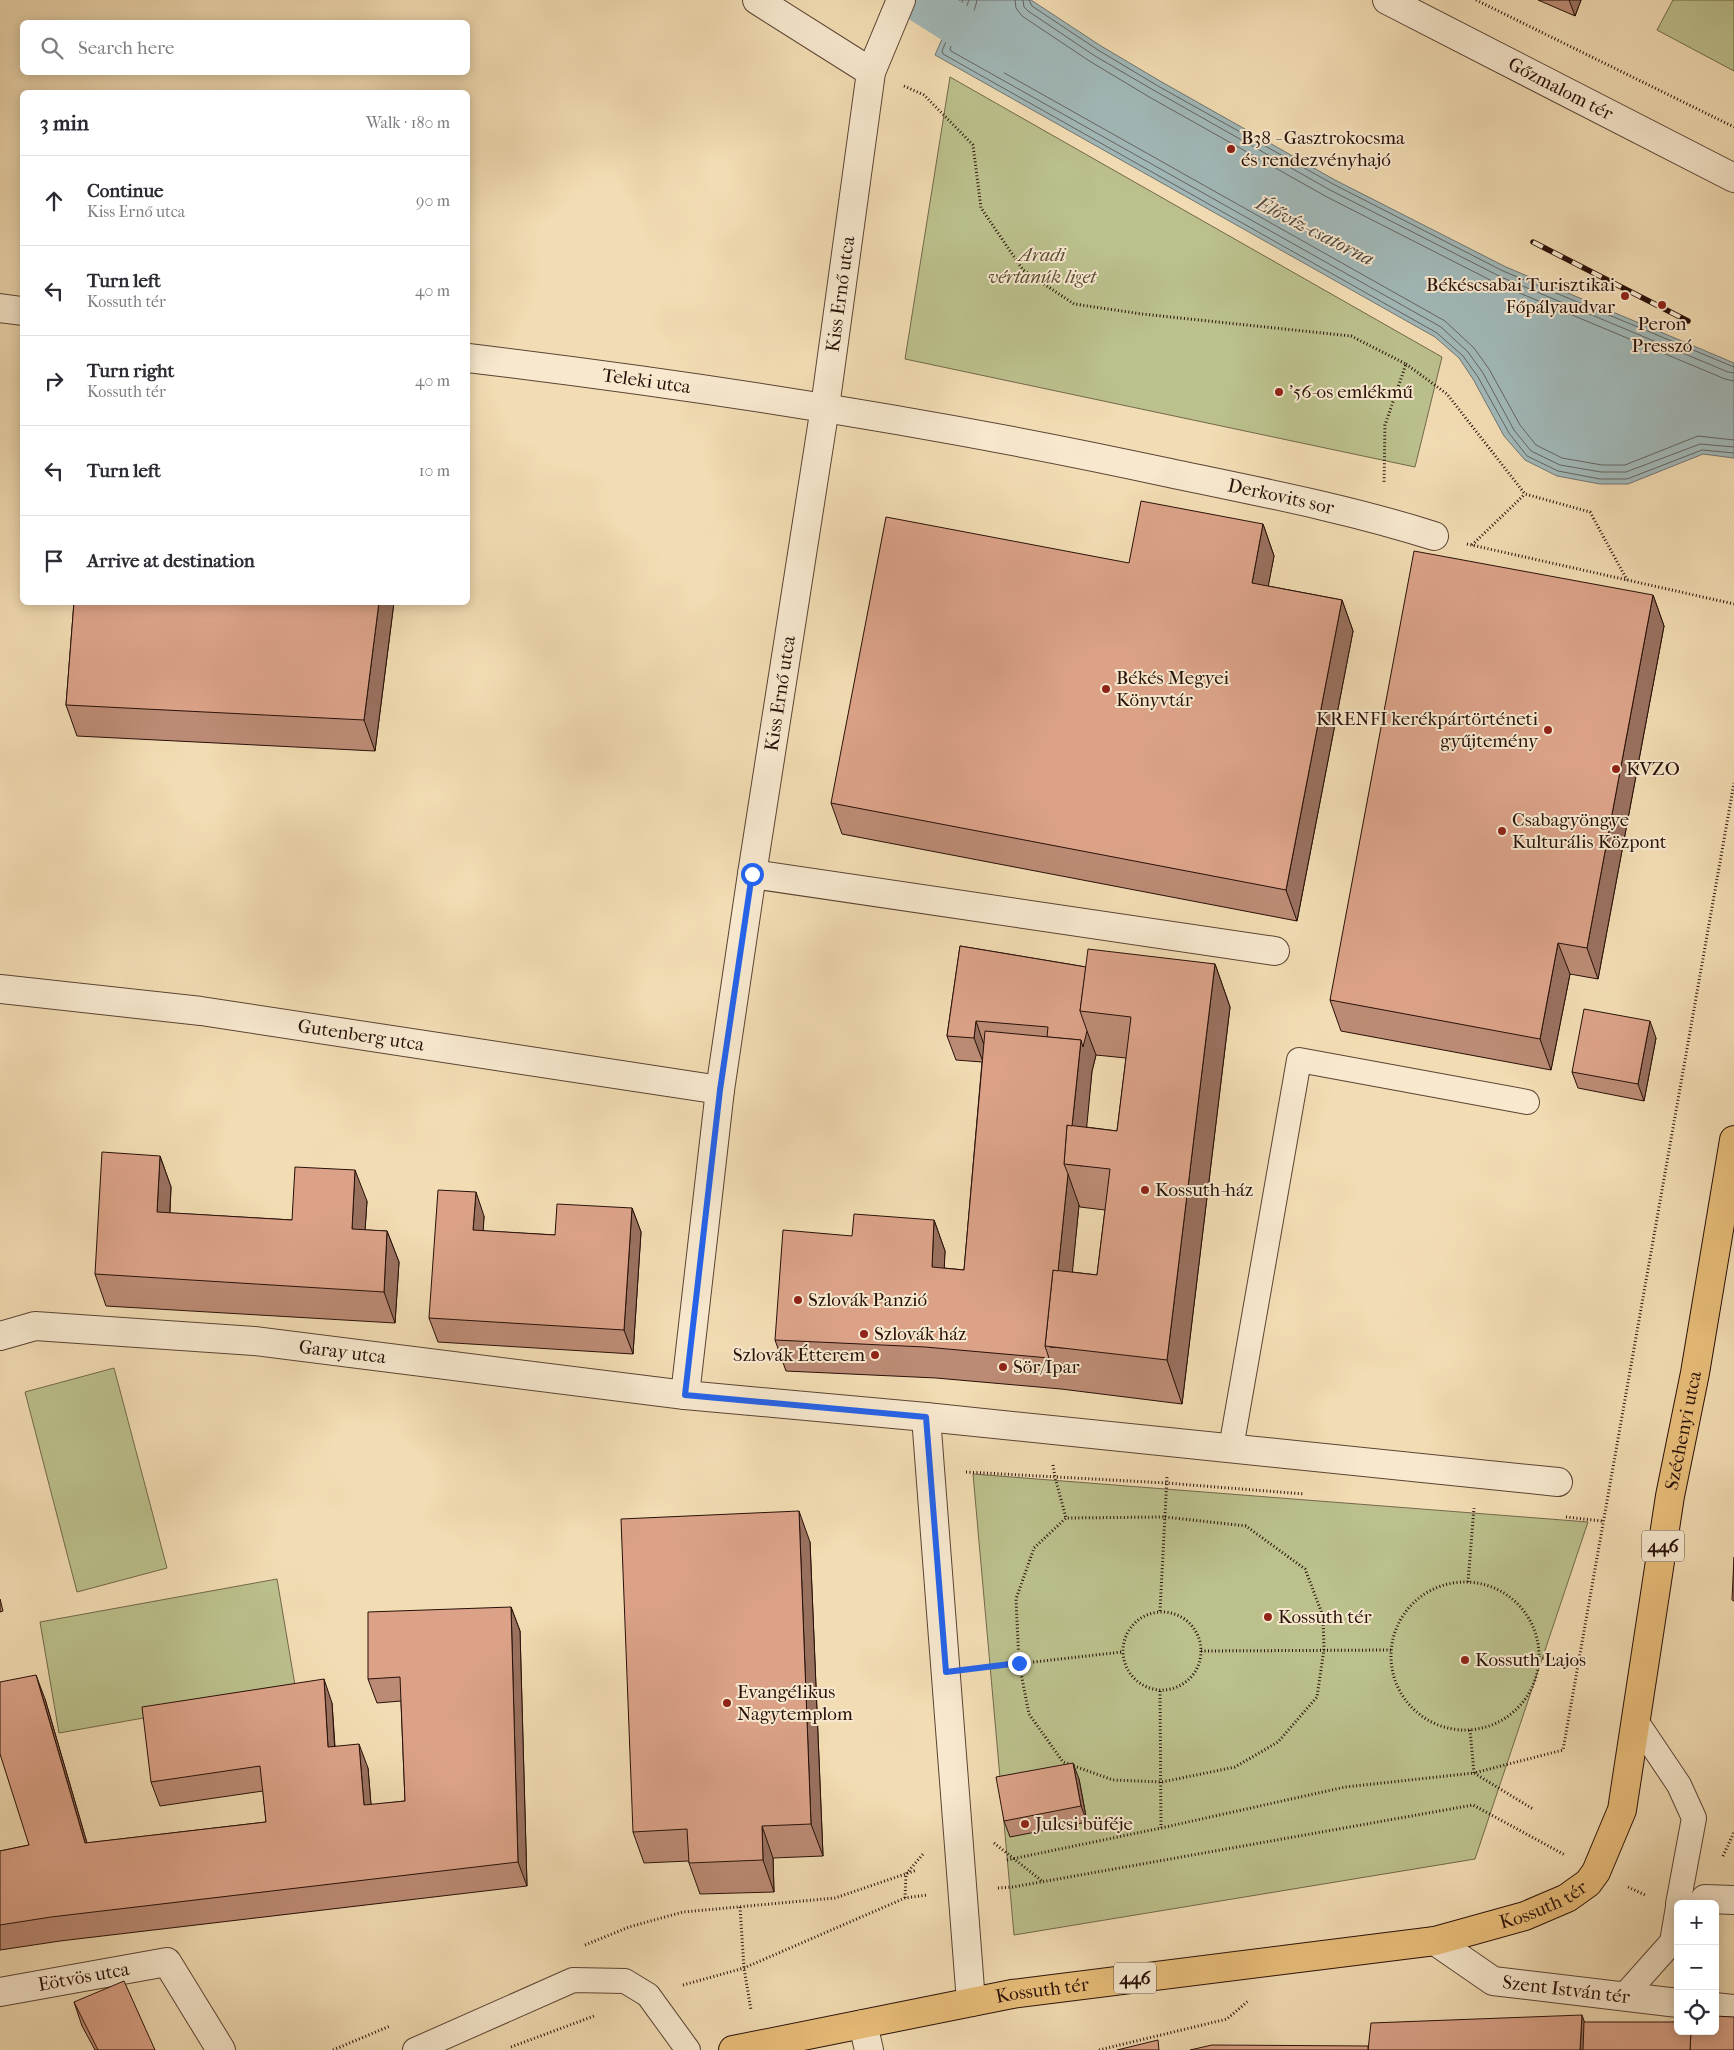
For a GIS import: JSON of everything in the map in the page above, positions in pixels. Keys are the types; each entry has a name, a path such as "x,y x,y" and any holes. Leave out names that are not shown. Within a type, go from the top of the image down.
{"main road":[{"name":"Széchenyi utca","path":"1636,1721 1670,1496 1695,1373 1734,1140"},
{"name":"Kossuth tér","path":"866,2037 971,2002 1012,1994 1435,1941 1526,1916 1567,1898 1588,1883 1596,1872 1622,1810 1636,1721"},
{"name":"446","path":"733,2050 866,2037"}],"street":[{"path":"757,0 870,72"},
{"name":"Kiss Ernő utca","path":"685,1395 720,1090 825,407 870,72 901,0"},
{"name":"Gőzmalom tér","path":"1387,0 1734,178"},
{"path":"0,308 20,310"},
{"name":"Teleki utca","path":"470,358 825,407"},
{"name":"Derkovits sor","path":"825,407 1055,448 1383,520 1434,536"},
{"path":"752,874 1275,951"},
{"name":"Gutenberg utca","path":"0,989 201,1010 720,1090"},
{"name":"Garay utca","path":"0,1336 35,1326 254,1341 685,1395"},
{"path":"685,1395 926,1417 1558,1482"},
{"name":"Kossuth tér","path":"926,1417 971,2002"},
{"path":"1705,1899 1734,1900"},
{"name":"Szent István tér","path":"1435,1941 1493,1981 1674,2003"},
{"name":"Eötvös utca","path":"0,1992 167,1962 221,2050"},
{"path":"1719,2007 1734,2009"}],"lane":[{"path":"1231,1448 1298,1060 1527,1102"},
{"path":"1636,1721 1679,1786 1694,1818 1679,1900"},
{"path":"1623,1997 1672,1942 1674,1931"},
{"path":"415,2050 573,1980 626,1980 648,1995 688,2050"}],"path":[{"path":"1476,0 1734,128"},
{"path":"870,72 924,95 973,145 981,208 1023,270 1074,304 1142,314 1351,336 1406,364 1446,394 1525,494 1590,512 1628,580"},
{"path":"1383,520 1385,425 1406,364"},
{"path":"1472,545 1525,494"},
{"path":"1434,536 1734,604"},
{"path":"1007,1860 1345,1787 1474,1773 1563,1750 1734,783"},
{"path":"1050,1430 1054,1477 1066,1518"},
{"path":"1160,1611 1166,1517 1168,1442"},
{"path":"930,1470 1305,1494"},
{"path":"1468,1582 1478,1474"},
{"path":"1464,1507 1474,1508"},
{"path":"1166,1517 1246,1526 1304,1569 1324,1616 1324,1649 1318,1697 1278,1742 1235,1767 1162,1782 1113,1780 1063,1762 1029,1714 1019,1663 1016,1599 1034,1548 1066,1518 1166,1517"},
{"path":"1563,1517 1603,1521"},
{"path":"1468,1582 1481,1583 1498,1590 1514,1600 1522,1609 1535,1631 1539,1658 1535,1680 1523,1702 1504,1719 1470,1730 1455,1729 1432,1722 1421,1716 1412,1707 1398,1686 1391,1662 1391,1650 1398,1626 1412,1605 1421,1596 1444,1585 1468,1582"},
{"path":"1160,1611 1173,1613 1184,1618 1193,1626 1199,1638 1201,1651 1197,1668 1186,1683 1175,1688 1160,1691 1140,1684 1130,1675 1122,1652 1124,1640 1129,1629 1138,1619 1160,1611"},
{"path":"1201,1651 1391,1650"},
{"path":"946,1672 1122,1652"},
{"path":"1539,1658 1578,1660"},
{"path":"1160,1691 1161,1828"},
{"path":"1470,1730 1474,1773"},
{"path":"1474,1773 1533,1809"},
{"path":"503,2050 648,1995 744,1968 905,1898 1013,1887 1473,1805 1596,1872 1674,1906"},
{"path":"956,1816 1016,1858 1042,1881"},
{"path":"740,1907 744,1968"},
{"path":"1099,2050 1227,2019"}],"green space":[{"path":"1673,0 1734,0 1734,71 1657,30"},
{"name":"Aradi vértanúk liget","path":"950,77 1442,357 1415,467 905,359"},
{"path":"114,1368 167,1568 77,1592 25,1392"},
{"name":"Kossuth tér","path":"973,1474 1588,1522 1475,1859 1014,1935"},
{"path":"277,1579 296,1691 59,1733 40,1622"}],"water":[{"path":"959,0 1031,0 1101,46 1160,81 1335,180 1506,267 1734,363 1734,458 1703,454 1628,484 1600,484 1557,476 1525,460 1504,436 1473,379 1459,358 1435,337 935,55"}],"building":[{"name":"Békés Megyei Könyvtár","path":"1141,501 1263,524 1252,583 1342,600 1286,890 831,803 886,517 1129,563"},
{"name":"Csabagyöngye Kulturális Központ","path":"1414,551 1653,595 1587,948 1558,943 1540,1039 1330,1000"},
{"path":"74,605 379,605 364,720 66,705"},
{"path":"960,946 1086,967 1080,1011 1087,1031 1083,1047 1081,1040 1047,1037 1048,1027 976,1021 974,1038 947,1036"},
{"name":"Kossuth-ház","path":"1088,949 1215,964 1167,1360 1045,1346 1053,1270 1097,1275 1110,1169 1064,1164 1067,1125 1117,1131 1131,1017 1080,1011"},
{"path":"1584,1009 1650,1021 1638,1084 1572,1072"},
{"path":"985,1031 1081,1040 1072,1126 1067,1125 1064,1164 1068,1174 1058,1271 1053,1270 1045,1346 1049,1358 925,1347 775,1340 783,1230 852,1236 854,1214 934,1220 932,1267 964,1270"},
{"path":"102,1152 160,1156 157,1212 292,1220 295,1167 355,1170 352,1229 387,1231 384,1292 95,1274"},
{"path":"438,1190 476,1192 473,1230 555,1235 557,1204 632,1208 624,1330 429,1318"},
{"name":"Evangélikus Nagytemplom","path":"799,1511 811,1824 762,1826 763,1860 689,1863 687,1829 633,1832 621,1519"},
{"path":"1734,1557 1734,1601 1732,1600"},
{"path":"511,1607 518,1862 51,1917 0,1925 0,1851 29,1845 0,1754 0,1682 36,1675 85,1843 266,1822 260,1766 151,1782 142,1707 324,1679 328,1747 359,1744 364,1805 405,1801 400,1677 368,1679 368,1612"},
{"path":"1073,1763 1081,1806 1004,1821 996,1777"},
{"path":"124,1981 155,2050 98,2050 74,2002"},
{"path":"1582,2015 1580,2050 1368,2050 1371,2023"},
{"path":"1719,2016 1734,2017 1734,2050 1690,2050 1691,2035 1719,2035"},
{"path":"1584,2022 1674,2022 1674,2035 1691,2035 1690,2050 1583,2050"},
{"path":"1158,2040 1159,2050 1117,2050"},
{"path":"1212,2045 1368,2046 1368,2050 1190,2050"}],"waterway":[{"name":"Élővíz-csatorna","path":"918,0 1000,52"}],"railway":[{"path":"1533,242 1688,321"}],"place":[{"name":"B38 - Gasztrokocsma és rendezvényhajó","path":"1231,149"},
{"name":"Békéscsabai Turisztikai Főpályaudvar","path":"1625,296"},
{"name":"Peron Presszó","path":"1662,305"},
{"name":"'56-os emlékmű","path":"1279,392"},
{"name":"Békés Megyei Könyvtár","path":"1106,689"},
{"name":"KRENFI kerékpártörténeti gyűjtemény","path":"1548,730"},
{"name":"KVZO","path":"1616,769"},
{"name":"Csabagyöngye Kulturális Központ","path":"1502,831"},
{"name":"Kossuth-ház","path":"1145,1190"},
{"name":"Szlovák Panzió","path":"798,1300"},
{"name":"Szlovák ház","path":"864,1334"},
{"name":"Szlovák Étterem","path":"875,1355"},
{"name":"Sör/Ipar","path":"1003,1367"},
{"name":"Kossuth tér","path":"1268,1617"},
{"name":"Kossuth Lajos","path":"1465,1660"},
{"name":"Evangélikus Nagytemplom","path":"727,1703"},
{"name":"Julcsi büféje","path":"1025,1824"}],"route":[{"path":"752,874 720,1090 685,1395 926,1417 946,1672 1019,1663"}]}
